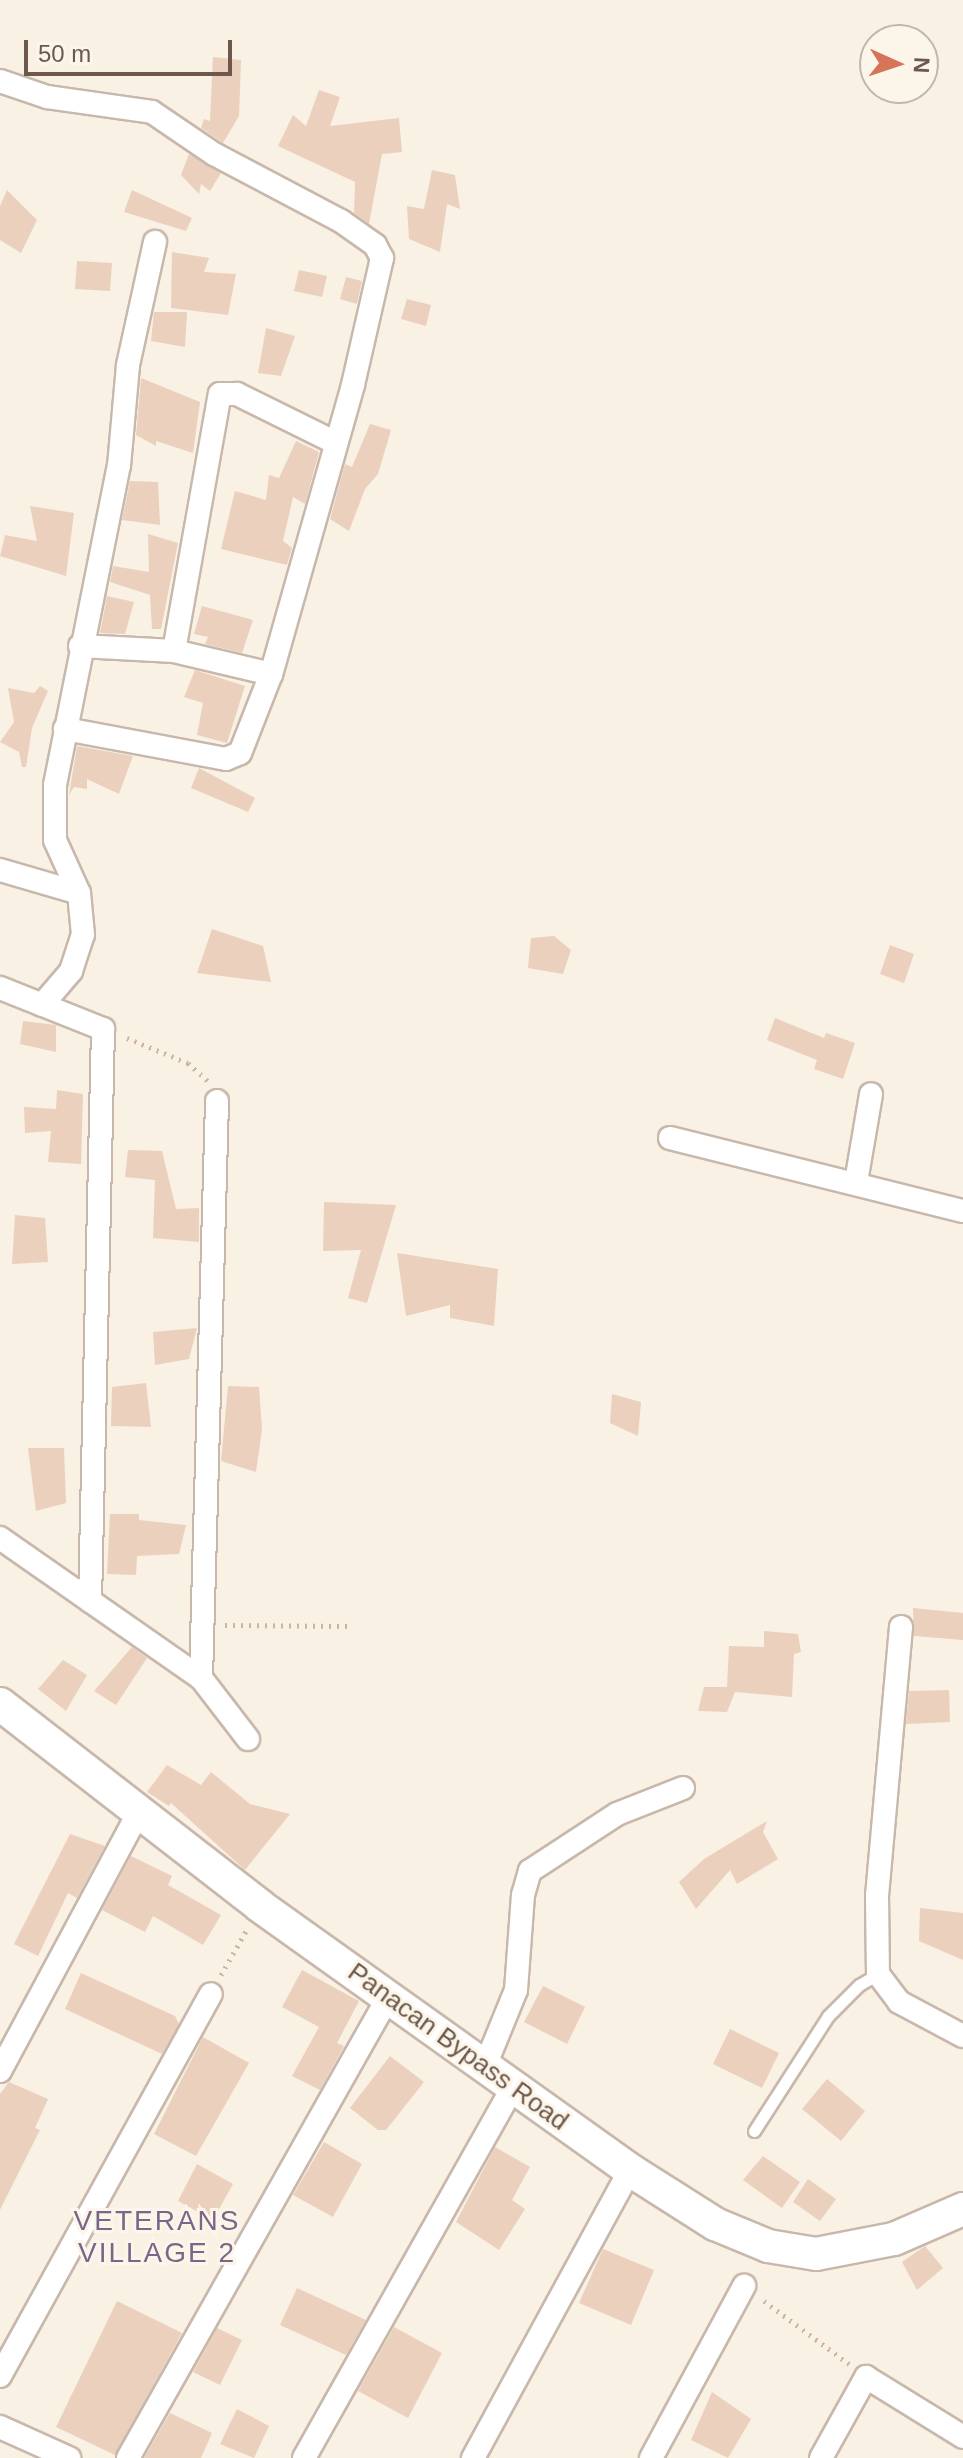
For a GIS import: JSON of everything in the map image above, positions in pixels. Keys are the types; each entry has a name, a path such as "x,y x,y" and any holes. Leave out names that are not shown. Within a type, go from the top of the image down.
{"main road":[{"name":"Panacan Bypass Road","path":"0,1704 260,1906 630,2170 715,2224 768,2246 816,2254 894,2239 963,2209"}],"street":[{"path":"0,81 47,97 152,112 214,154 375,245 381,268 271,674 245,746 233,757 65,729"},
{"path":"42,1005 79,954 83,926 79,893 55,840 52,818 80,646 119,466 130,352 155,242"},
{"path":"174,651 220,394 237,394 336,443"},
{"path":"80,646 174,651 271,674"},
{"path":"0,870 79,893"},
{"path":"0,988 103,1029 90,1601"},
{"path":"856,1182 871,1094"},
{"path":"201,1678 217,1101"},
{"path":"670,1138 963,1211"},
{"path":"0,1538 201,1678 248,1739"},
{"path":"901,1627 877,1895 878,1974 899,2002 963,2036"},
{"path":"485,2066 516,1990 523,1895 530,1871 617,1814 683,1788"},
{"path":"0,2071 138,1814"},
{"path":"0,2376 211,1994"},
{"path":"128,2458 389,1996"},
{"path":"304,2458 514,2086"},
{"path":"473,2458 630,2170"},
{"path":"651,2458 744,2286"},
{"path":"821,2458 866,2377 963,2437"},
{"path":"0,2427 69,2458"}],"lane":[{"path":"754,2131 828,2016 878,1974"}],"path":[{"path":"103,1029 188,1063 203,1074 217,1101"},
{"path":"202,1625 348,1626"},
{"path":"211,1994 260,1906"},
{"path":"744,2286 866,2377"}],"building":[{"path":"213,57 241,60 239,116 223,143 201,128 204,119 210,121"},
{"path":"319,90 340,97 330,126 399,118 402,152 382,154 369,224 354,213 355,182 278,146 293,115 306,126"},
{"path":"189,154 221,173 210,191 201,184 199,194 181,175"},
{"path":"432,170 455,175 460,209 447,204 440,252 409,239 407,206 424,209"},
{"path":"7,190 37,220 21,253 0,240 0,206"},
{"path":"132,190 192,218 186,231 124,212"},
{"path":"172,252 209,258 204,272 236,274 228,315 171,308"},
{"path":"77,261 112,263 110,291 75,289"},
{"path":"299,270 327,276 322,297 294,291"},
{"path":"346,277 362,281 357,304 340,299"},
{"path":"407,299 431,305 426,326 401,319"},
{"path":"154,312 187,312 185,347 151,341"},
{"path":"266,328 295,336 281,376 258,373"},
{"path":"141,378 200,402 193,453 156,441 156,446 136,435"},
{"path":"370,424 391,430 378,474 365,489 349,531 330,519 345,464 352,467"},
{"path":"296,441 319,452 305,504 293,497 283,541 292,548 287,565 221,549 235,491 266,500 269,475 279,478"},
{"path":"130,481 158,482 160,525 122,520"},
{"path":"30,506 74,513 66,576 0,556 5,535 37,541"},
{"path":"148,534 178,543 161,629 152,629 150,595 110,582 113,566 149,572"},
{"path":"107,596 134,602 125,634 100,633"},
{"path":"202,606 253,620 242,653 205,644 208,637 194,634"},
{"path":"195,670 245,686 227,743 197,735 203,703 184,697"},
{"path":"40,686 48,691 32,728 26,767 22,767 19,752 0,742 14,722 8,688 34,693"},
{"path":"77,746 133,756 119,794 87,779 87,789 74,787 69,795"},
{"path":"199,768 255,798 248,812 191,788"},
{"path":"212,929 263,946 271,982 197,973"},
{"path":"554,936 571,950 563,974 528,968 531,938"},
{"path":"890,945 914,954 904,983 880,974"},
{"path":"775,1018 824,1038 826,1033 855,1043 843,1079 814,1069 817,1060 767,1040"},
{"path":"23,1021 56,1025 56,1052 20,1044"},
{"path":"57,1090 83,1094 81,1164 48,1162 51,1131 25,1133 24,1107 56,1109"},
{"path":"128,1150 162,1151 176,1209 199,1208 199,1242 153,1238 155,1180 125,1177"},
{"path":"324,1202 396,1205 367,1303 348,1298 361,1250 323,1251"},
{"path":"15,1215 45,1218 48,1262 12,1264"},
{"path":"397,1253 498,1269 494,1326 450,1318 450,1305 406,1316"},
{"path":"197,1328 189,1359 155,1365 153,1332"},
{"path":"146,1383 151,1427 111,1426 112,1387"},
{"path":"228,1386 259,1387 262,1429 256,1472 221,1461"},
{"path":"612,1394 641,1402 638,1436 610,1423"},
{"path":"28,1448 64,1448 66,1503 36,1511"},
{"path":"110,1514 139,1514 139,1520 186,1525 179,1554 137,1556 136,1575 107,1574"},
{"path":"913,1608 963,1613 963,1640 914,1636"},
{"path":"764,1631 798,1634 801,1652 794,1654 792,1697 735,1692 727,1712 698,1711 704,1687 727,1687 729,1646 764,1647"},
{"path":"132,1647 147,1658 116,1705 94,1691"},
{"path":"63,1660 87,1675 66,1711 38,1689"},
{"path":"949,1690 950,1722 906,1724 909,1691"},
{"path":"167,1765 201,1785 211,1772 250,1804 290,1814 245,1870 171,1803 169,1806 147,1792"},
{"path":"767,1821 763,1832 778,1859 737,1884 730,1870 696,1909 679,1882 704,1859"},
{"path":"70,1834 105,1846 77,1898 68,1893 38,1956 14,1944"},
{"path":"131,1856 172,1876 168,1885 221,1915 203,1945 153,1916 145,1932 102,1910"},
{"path":"920,1908 963,1913 963,1960 919,1941"},
{"path":"302,1970 359,2001 337,2043 344,2046 320,2090 292,2076 319,2027 282,2007"},
{"path":"81,1973 175,2016 179,2024 162,2054 65,2009"},
{"path":"543,1986 585,2007 567,2044 524,2022"},
{"path":"730,2029 779,2053 762,2088 713,2064"},
{"path":"203,2037 249,2063 196,2156 154,2134"},
{"path":"390,2056 424,2082 386,2130 378,2130 350,2108"},
{"path":"827,2079 865,2111 841,2141 802,2109"},
{"path":"9,2082 48,2099 35,2128 40,2130 0,2210 0,2094"},
{"path":"324,2142 362,2164 333,2217 293,2195"},
{"path":"495,2147 530,2167 512,2200 525,2209 499,2250 456,2222"},
{"path":"763,2156 800,2182 782,2208 743,2180"},
{"path":"197,2164 233,2184 213,2220 178,2201"},
{"path":"808,2179 836,2199 820,2221 793,2202"},
{"path":"925,2246 943,2268 917,2290 902,2262"},
{"path":"603,2249 654,2270 631,2325 579,2303"},
{"path":"297,2288 366,2320 346,2355 280,2325"},
{"path":"117,2301 182,2333 115,2455 56,2427"},
{"path":"394,2327 442,2353 408,2418 358,2391"},
{"path":"217,2328 242,2340 220,2385 193,2372"},
{"path":"712,2392 751,2419 728,2458 691,2440"},
{"path":"237,2409 269,2426 254,2458 220,2444"},
{"path":"170,2413 212,2433 201,2458 144,2458"}],"district":[{"name":"VETERANS VILLAGE 2","path":"157,2237"}]}
